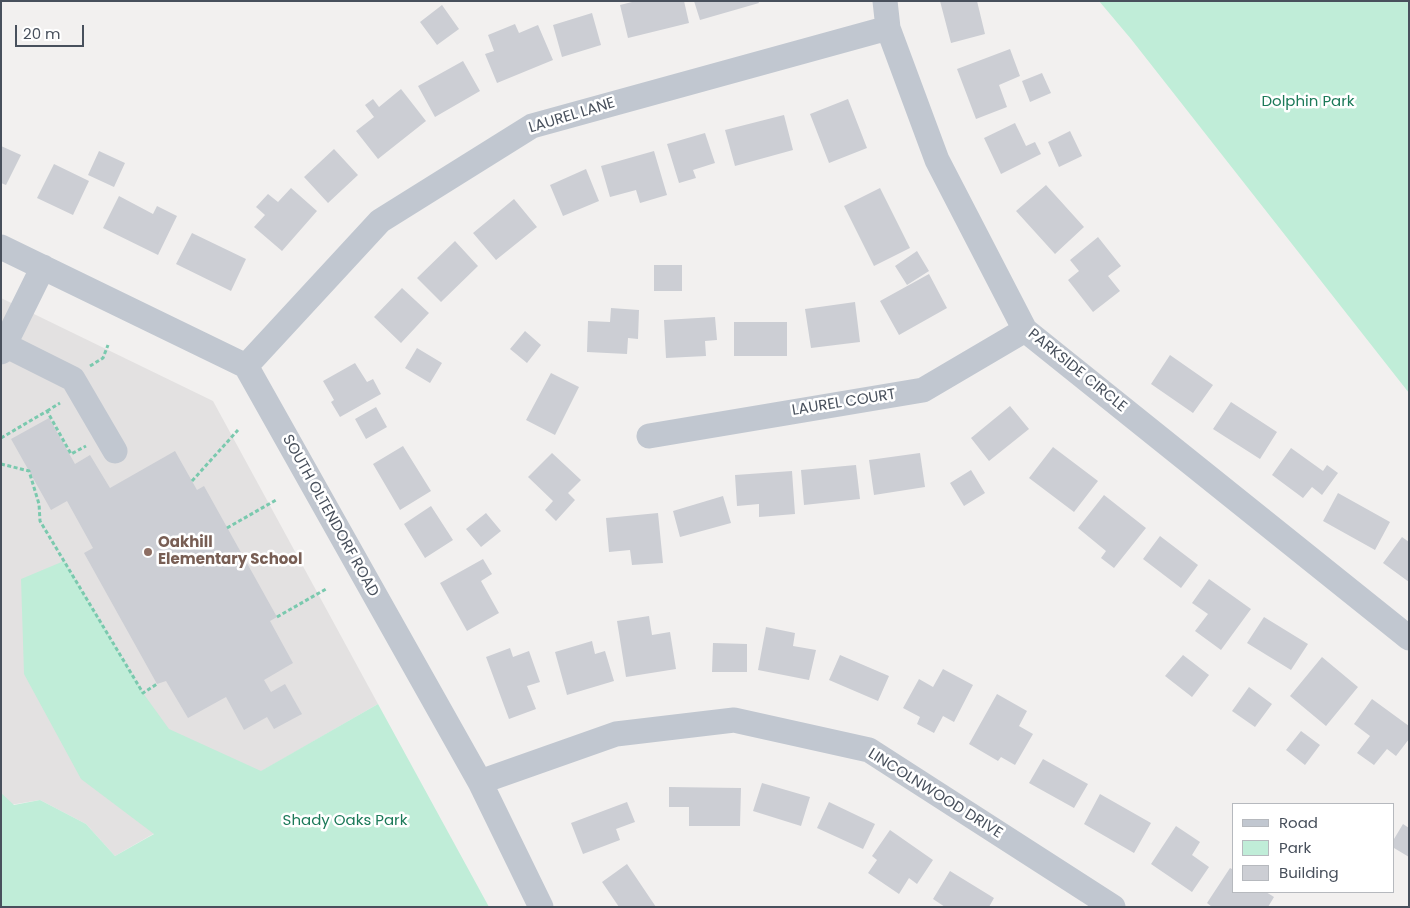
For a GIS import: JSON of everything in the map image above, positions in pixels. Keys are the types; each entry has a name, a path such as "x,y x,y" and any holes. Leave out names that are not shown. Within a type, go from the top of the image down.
{"street":[{"name":"PARKSIDE CIRCLE","path":"885,1 888,28 937,160 1025,330 1409,638"},
{"name":"LAUREL LANE","path":"246,366 380,221 532,126 888,28"},
{"path":"1,247 246,366"},
{"path":"43,267 3,349 73,379 115,451"},
{"name":"LAUREL COURT","path":"649,436 923,390 1025,330"},
{"name":"SOUTH OLTENDORF ROAD","path":"246,366 480,782 541,907"},
{"name":"LINCOLNWOOD DRIVE","path":"480,782 616,734 734,720 869,750 1113,907"}],"path":[{"path":"1,438 48,411 71,454 88,445"},
{"path":"192,481 238,430"},
{"path":"1,462 29,471 39,504 40,521 143,693 157,684"},
{"path":"227,528 276,500"},
{"path":"277,617 326,589"}],"shaded area":[{"name":"Oakhill Elementary School","path":"1,298 213,401 378,704 115,856 86,824 40,800 4,806 1,802"}],"green space":[{"name":"Dolphin Park","path":"1099,1 1409,1 1409,393 1131,39"},
{"name":"Shady Oaks Park","path":"64,561 143,693 169,729 261,771 378,704 489,907 1,907 1,793 14,805 40,800 86,824 115,856 154,834 81,779 24,674 21,579"}],"building":[{"path":"636,1 684,1 689,23 628,38 620,5"},
{"path":"694,1 758,1 759,3 700,20"},
{"path":"940,1 977,1 985,34 951,43"},
{"path":"442,5 459,29 437,45 420,22"},
{"path":"592,13 601,45 562,57 553,25"},
{"path":"515,24 519,33 538,25 553,60 497,83 485,54 494,51 488,35"},
{"path":"1010,49 1020,76 999,85 1007,107 976,119 957,69"},
{"path":"463,61 480,91 435,117 418,86"},
{"path":"1042,73 1051,93 1030,102 1022,81"},
{"path":"401,89 426,121 378,159 356,131 374,117 365,105 373,99 379,107"},
{"path":"848,99 867,148 829,163 810,114"},
{"path":"784,115 793,150 735,166 725,130"},
{"path":"1015,123 1026,146 1035,142 1041,154 1001,174 984,138"},
{"path":"1070,131 1082,156 1059,167 1048,142"},
{"path":"705,133 715,163 693,170 696,178 679,183 667,144"},
{"path":"1,146 21,155 6,185 1,183"},
{"path":"334,149 358,175 328,203 304,177"},
{"path":"99,151 125,163 114,187 88,175"},
{"path":"654,151 667,195 640,203 636,190 610,197 601,166"},
{"path":"54,164 89,181 73,215 37,198"},
{"path":"586,169 599,201 563,216 550,185"},
{"path":"1046,185 1084,227 1055,254 1016,211"},
{"path":"291,188 317,211 282,251 254,227 265,215 256,207 268,194 278,202"},
{"path":"880,188 910,248 874,266 844,206"},
{"path":"119,196 153,214 157,206 177,216 158,255 103,228"},
{"path":"514,199 537,227 496,260 473,233"},
{"path":"192,233 246,259 231,291 176,264"},
{"path":"1098,237 1121,266 1108,276 1120,291 1093,312 1068,280 1079,271 1070,260"},
{"path":"455,241 478,266 441,302 417,278"},
{"path":"917,251 929,271 907,285 895,266"},
{"path":"654,265 682,265 682,291 654,291"},
{"path":"929,274 947,308 899,335 880,301"},
{"path":"402,288 429,313 401,343 374,317"},
{"path":"855,302 860,342 811,348 805,309"},
{"path":"611,308 639,310 638,339 628,338 627,354 587,352 588,321 610,322"},
{"path":"715,317 717,340 705,341 706,356 666,358 664,320"},
{"path":"734,322 787,322 787,356 734,356"},
{"path":"525,331 541,345 527,363 510,349"},
{"path":"417,348 442,363 430,383 405,368"},
{"path":"1170,355 1213,385 1193,413 1151,384"},
{"path":"355,363 367,382 373,379 381,394 340,417 331,402 334,400 323,381"},
{"path":"551,373 579,387 555,435 526,420"},
{"path":"1231,402 1277,432 1260,459 1213,429"},
{"path":"1010,406 1029,429 989,461 971,438"},
{"path":"376,407 387,427 366,439 355,419"},
{"path":"49,418 75,464 90,455 110,488 175,451 197,490 204,486 277,617 270,621 293,663 264,680 271,692 285,684 302,714 274,729 267,717 244,730 226,697 188,718 166,681 157,684 84,553 93,548 67,501 51,510 11,439"},
{"path":"403,446 431,491 400,510 373,464"},
{"path":"1053,447 1098,481 1074,512 1029,478"},
{"path":"1291,448 1323,471 1327,465 1338,473 1322,495 1312,487 1303,498 1272,475"},
{"path":"552,453 581,480 568,493 575,500 556,521 545,510 553,501 528,477"},
{"path":"920,453 925,487 874,495 869,460"},
{"path":"856,465 860,499 804,505 801,470"},
{"path":"971,470 985,493 964,506 950,483"},
{"path":"792,471 795,514 759,517 759,504 737,506 735,475"},
{"path":"1338,493 1390,522 1375,550 1323,521"},
{"path":"1104,495 1146,528 1114,568 1101,558 1106,551 1078,528"},
{"path":"723,496 731,523 680,537 673,511"},
{"path":"431,506 453,540 425,558 404,524"},
{"path":"486,513 501,531 481,547 466,529"},
{"path":"658,513 663,563 632,565 630,550 609,552 606,518"},
{"path":"1160,536 1198,565 1181,588 1143,559"},
{"path":"1402,537 1409,542 1409,582 1383,563"},
{"path":"483,559 492,574 481,581 499,613 467,631 440,583"},
{"path":"1209,579 1251,609 1221,650 1195,631 1208,614 1192,603"},
{"path":"649,616 652,635 670,632 676,669 626,677 617,621"},
{"path":"1264,617 1308,644 1291,670 1247,643"},
{"path":"766,627 795,633 793,646 816,650 809,680 758,670"},
{"path":"592,641 595,654 605,651 614,681 567,695 555,652"},
{"path":"713,643 747,644 747,672 712,672"},
{"path":"510,648 513,657 529,651 540,682 527,686 536,709 509,719 486,657"},
{"path":"840,655 889,676 878,701 829,680"},
{"path":"1183,655 1209,675 1192,697 1165,676"},
{"path":"1322,657 1358,687 1326,726 1290,696"},
{"path":"943,669 973,685 954,722 943,716 934,733 917,724 920,717 903,708 919,679 933,687"},
{"path":"1249,687 1272,704 1255,727 1232,711"},
{"path":"997,694 1027,711 1019,726 1033,734 1015,765 1001,757 998,761 969,744"},
{"path":"1372,699 1409,726 1409,739 1396,756 1387,749 1374,765 1357,753 1370,736 1354,724"},
{"path":"1301,731 1320,745 1305,765 1286,750"},
{"path":"1043,759 1088,784 1074,808 1029,783"},
{"path":"762,783 810,797 801,826 753,811"},
{"path":"669,787 741,788 740,826 689,826 689,807 669,807"},
{"path":"1100,794 1151,823 1134,853 1084,824"},
{"path":"627,802 635,822 616,829 620,840 583,854 571,823"},
{"path":"829,802 875,824 863,849 817,828"},
{"path":"1403,824 1409,828 1409,857 1395,849 1395,837"},
{"path":"1176,826 1200,842 1192,855 1209,867 1192,892 1151,864"},
{"path":"890,830 933,860 917,884 909,878 899,894 868,873 877,860 872,856"},
{"path":"627,864 656,907 619,907 602,882"},
{"path":"1230,868 1232,869 1232,893 1268,893 1274,897 1268,907 1212,907 1207,903"},
{"path":"950,871 994,898 989,907 945,907 933,899"}],"place":[{"name":"Oakhill Elementary School","path":"148,552"}]}
